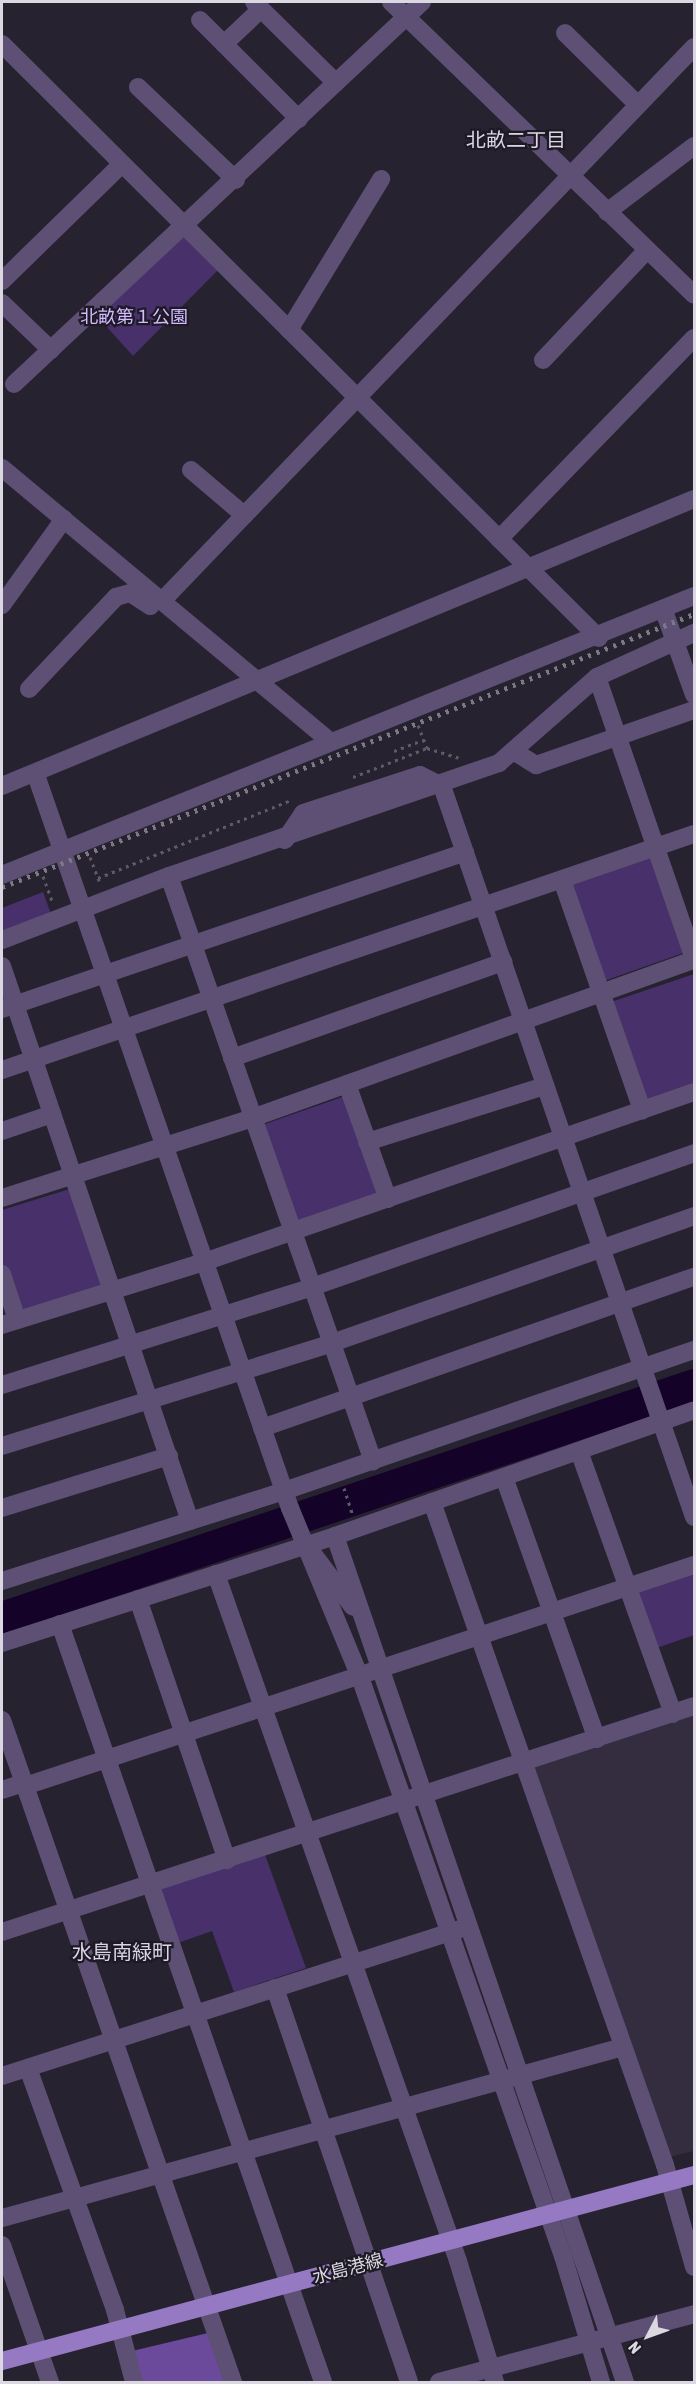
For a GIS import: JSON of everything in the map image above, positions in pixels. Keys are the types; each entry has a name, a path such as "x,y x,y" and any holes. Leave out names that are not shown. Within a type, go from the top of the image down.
{"main road":[{"name":"水島港線","path":"2,2361 371,2264 547,2213 694,2175"}],"street":[{"path":"391,2 405,9 569,176 694,295"},
{"path":"14,384 236,180 336,83 405,9 422,2"},
{"path":"224,44 257,5 336,83"},
{"path":"200,20 299,119"},
{"path":"565,33 637,104"},
{"path":"2,44 120,166 185,227 599,638"},
{"path":"28,689 116,597 130,593 150,606 160,599 358,399 637,104 694,47"},
{"path":"138,87 236,180"},
{"path":"607,212 694,146"},
{"path":"2,281 120,166"},
{"path":"289,330 381,178"},
{"path":"543,360 647,250"},
{"path":"2,303 51,350"},
{"path":"499,539 694,338"},
{"path":"2,468 328,740"},
{"path":"192,470 244,515"},
{"path":"2,786 36,775 694,499"},
{"path":"2,605 64,519"},
{"path":"2,874 328,740 599,638 694,596"},
{"path":"664,611 694,695"},
{"path":"2,940 169,876 285,840 442,786 514,752 597,678 694,633"},
{"path":"2,1198 252,1118 694,960 597,678"},
{"path":"514,752 536,765 694,710"},
{"path":"36,775 64,849 82,909 287,1500 360,1677 404,1802 547,2213 601,2382"},
{"path":"442,786 694,1517"},
{"path":"2,1070 126,1032 694,834"},
{"path":"8,1007 107,977 465,852"},
{"path":"169,876 374,1461"},
{"path":"562,880 642,1110"},
{"path":"232,1059 503,962"},
{"path":"2,966 8,1007 34,1060 190,1521"},
{"path":"347,1084 388,1199"},
{"path":"367,1142 545,1086"},
{"path":"2,1274 9,1323 293,1232 694,1092"},
{"path":"2,1131 52,1114"},
{"path":"2,1385 312,1287 694,1153"},
{"path":"2,1446 332,1343 694,1216"},
{"path":"262,1428 694,1277"},
{"path":"2,1581 190,1521 287,1500 374,1461 645,1376 694,1350"},
{"path":"2,1643 216,1574 301,1538 335,1536 694,1410"},
{"path":"579,1451 673,1714"},
{"path":"2,1508 169,1456"},
{"path":"504,1476 597,1739"},
{"path":"432,1502 477,1638 623,2047 694,2267"},
{"path":"335,1536 427,1796 469,1926 625,2382"},
{"path":"301,1538 325,1565 367,1628"},
{"path":"2,1790 25,1785 382,1670 694,1565"},
{"path":"216,1574 450,2241 493,2375"},
{"path":"138,1599 227,1860"},
{"path":"60,1624 323,2382"},
{"path":"2,1932 427,1796 694,1706"},
{"path":"2,1720 233,2382"},
{"path":"2,2076 469,1926"},
{"path":"275,1988 371,2264 409,2382"},
{"path":"2,2218 623,2047"},
{"path":"28,2068 120,2330 134,2382"},
{"path":"2,2245 50,2382"},
{"path":"439,2382 493,2375 588,2343 694,2314"}],"path":[{"path":"415,717 427,748"},
{"path":"394,751 423,740"},
{"path":"349,778 427,748 468,757"},
{"path":"98,878 294,799"},
{"path":"86,846 103,889"},
{"path":"39,866 56,911"},
{"path":"345,1491 349,1506"}],"shaded area":[{"path":"694,1712 694,2151 669,2157 530,1768"},
{"path":"208,2333 224,2382 141,2382 132,2351"}],"green space":[{"name":"北畝第１公園","path":"180,237 190,238 220,268 133,356 97,316"},
{"path":"653,856 686,952 604,981 571,883"},
{"path":"43,892 51,914 2,933 2,908"},
{"path":"694,974 694,1084 645,1102 611,1002"},
{"path":"345,1096 380,1195 295,1223 265,1124"},
{"path":"73,1188 105,1287 19,1312 2,1262 2,1210"},
{"path":"694,1571 694,1635 654,1649 634,1592"},
{"path":"264,1852 306,1968 234,1992 212,1931 178,1943 160,1888"}],"waterway":[{"path":"2,1607 694,1374"},
{"path":"2,1618 694,1385"}],"railway":[{"path":"2,887 694,614"}],"district":[{"name":"北畝二丁目","path":"516,139"},
{"name":"水島南緑町","path":"122,1951"}]}
